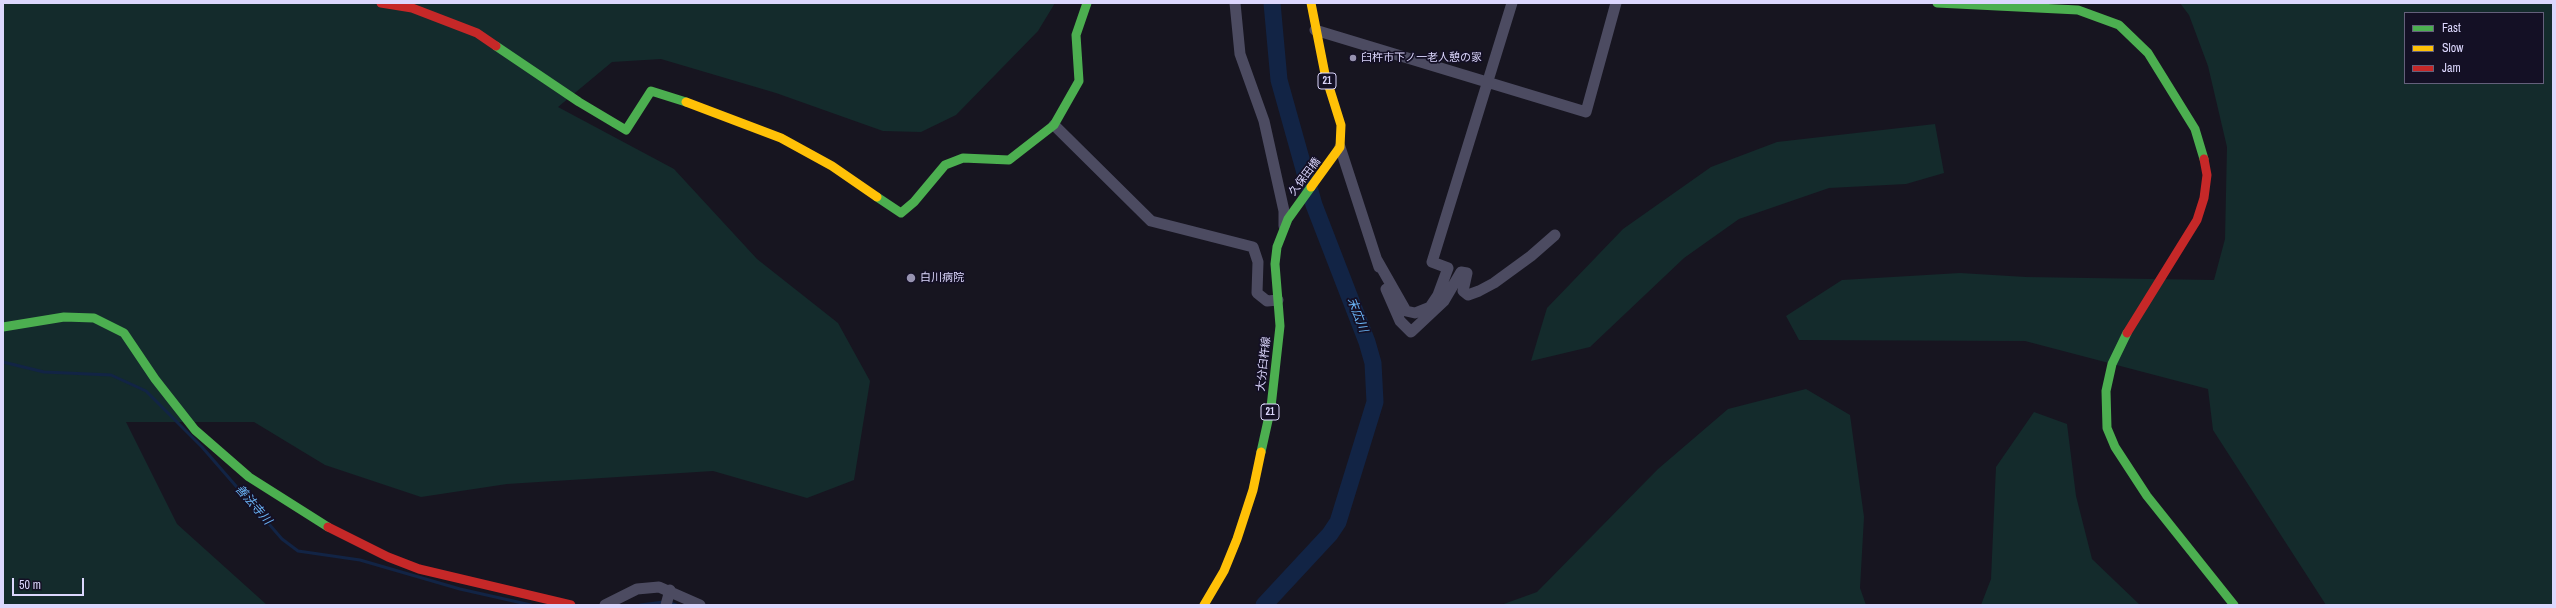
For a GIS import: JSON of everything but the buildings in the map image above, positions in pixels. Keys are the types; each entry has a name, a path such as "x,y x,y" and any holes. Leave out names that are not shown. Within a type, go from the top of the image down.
{"street":[{"path":"381,3 412,8 477,33 579,102 626,130 651,91 663,93 781,138 832,166 901,213 914,202 945,165 963,158 992,161 1009,160 1054,125 1079,81 1076,35 1087,3"},
{"path":"1235,3 1240,54 1264,121 1284,211 1284,226"},
{"name":"21","path":"1311,3 1314,30 1324,74 1342,125 1338,152"},
{"path":"1377,260 1406,312 1415,314 1430,307 1438,295 1448,268 1432,262 1512,3"},
{"path":"1314,30 1586,112 1616,3"},
{"path":"1937,3 1946,5 2078,10 2119,25 2148,53 2195,129 2204,157 2206,175 2204,198 2197,220 2126,336 2112,364 2106,391 2107,428 2115,447 2147,496 2234,605"},
{"path":"1054,125 1151,222 1253,247 1258,262 1256,293 1266,301 1278,300"},
{"path":"1338,152 1392,306 1400,321 1411,332 1444,301 1461,272 1467,273 1463,291 1468,295 1494,283 1555,236"},
{"name":"久保田橋","path":"1293,212 1338,152"},
{"name":"大分臼杵線","path":"1204,605 1224,571 1253,490 1271,407 1277,368 1280,326 1276,257 1284,226 1293,212"},
{"path":"3,327 64,317 94,318 106,322 124,333 155,379 195,430 249,477 331,529 388,557 419,569 571,605"},
{"path":"605,605 637,589 659,587 668,597 700,605"}],"green space":[{"path":"3,3 1055,3 1038,31 956,115 921,132 883,131 776,93 661,59 612,62 558,107 674,169 757,259 838,323 870,381 854,480 807,498 713,471 507,484 421,497 325,465 254,422 126,422 177,524 267,605 3,605"},
{"path":"2180,3 2553,3 2553,605 2326,605 2213,430 2208,389 2025,341 1799,340 1786,316 1842,280 1960,273 2026,277 2214,280 2225,239 2227,147 2208,66 2189,15"},
{"path":"1935,124 1944,173 1906,184 1829,188 1739,219 1684,258 1590,347 1531,361 1547,308 1623,229 1711,167 1777,142"},
{"path":"1806,389 1850,415 1864,517 1860,588 1866,605 1501,605 1537,592 1658,469 1728,409"},
{"path":"2034,412 2067,424 2076,496 2092,559 2140,605 1981,605 1991,579 1996,467"}],"waterway":[{"name":"末広川","path":"1264,605 1330,534 1338,522 1375,402 1373,363 1367,342 1314,205 1279,80 1272,3"},
{"name":"善法寺川","path":"3,362 44,372 111,375 146,391 202,447 282,539 298,551 360,560 460,589 531,605"},
{"name":"善法寺川","path":"640,605 664,602"},
{"name":"善法寺川","path":"670,603 676,605"}],"traffic: fast":[{"path":"877,197 901,213 914,202 945,165 963,158 1009,160 1054,125 1079,81 1076,35 1087,3"},
{"path":"1937,3 2078,10 2119,25 2148,53 2195,129 2204,159"},
{"path":"496,46 579,102 626,130 651,91 686,102"},
{"path":"1261,452 1271,407 1280,326 1275,264 1277,247 1288,219 1311,187"},
{"path":"3,327 64,317 94,318 124,333 155,379 195,430 249,477 328,527"},
{"path":"2127,333 2112,364 2106,391 2107,428 2115,447 2147,496 2234,605"}],"traffic: slow":[{"path":"1311,3 1325,74 1341,125 1340,147 1311,187"},
{"path":"686,102 781,138 832,166 877,197"},
{"path":"1204,605 1224,571 1237,539 1253,490 1261,452"}],"traffic: jam":[{"path":"381,3 412,8 477,33 496,46"},
{"path":"2127,333 2197,220 2204,198 2207,175 2204,159"},
{"path":"328,527 388,557 419,569 571,605"}],"place":[{"name":"臼杵市下ノ一老人憩の家","path":"1353,58"},
{"name":"白川病院","path":"911,278"}]}
